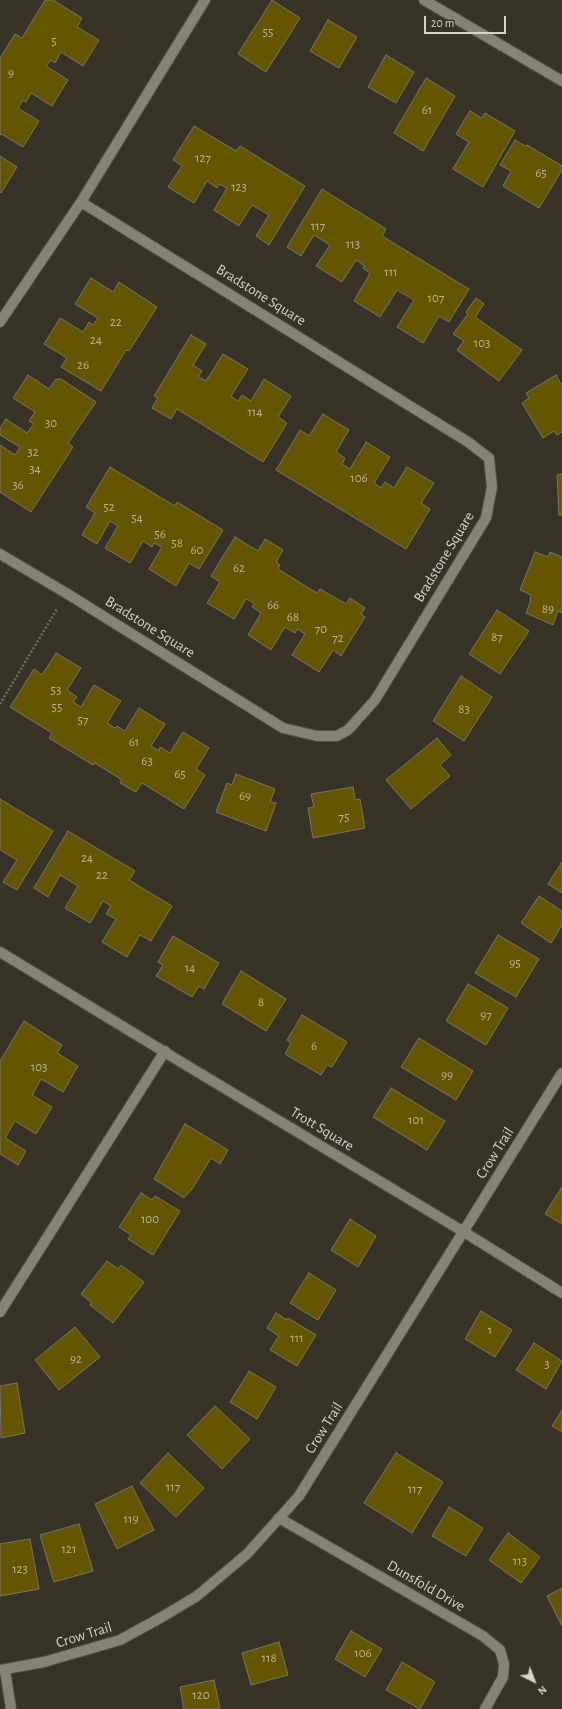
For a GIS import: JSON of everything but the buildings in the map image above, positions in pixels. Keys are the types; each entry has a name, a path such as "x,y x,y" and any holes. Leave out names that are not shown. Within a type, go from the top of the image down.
{"street":[{"path":"0,322 81,202 205,0"},
{"path":"424,0 562,81"},
{"name":"Bradstone Square","path":"0,554 66,593 283,728 317,736 338,736 348,730 364,715 383,688 486,518 492,487 489,458 468,442 81,202"},
{"name":"Trott Square","path":"0,952 464,1232"},
{"path":"0,1312 165,1052"},
{"name":"Crow Trail","path":"2,1670 44,1662 120,1640 196,1596 247,1554 299,1496 562,1073"},
{"path":"464,1232 562,1293"},
{"name":"Dunsfold Drive","path":"279,1518 483,1636 500,1650 504,1664 503,1677 484,1709"},
{"path":"2,1670 11,1709"}],"path":[{"path":"0,704 66,593"}]}
